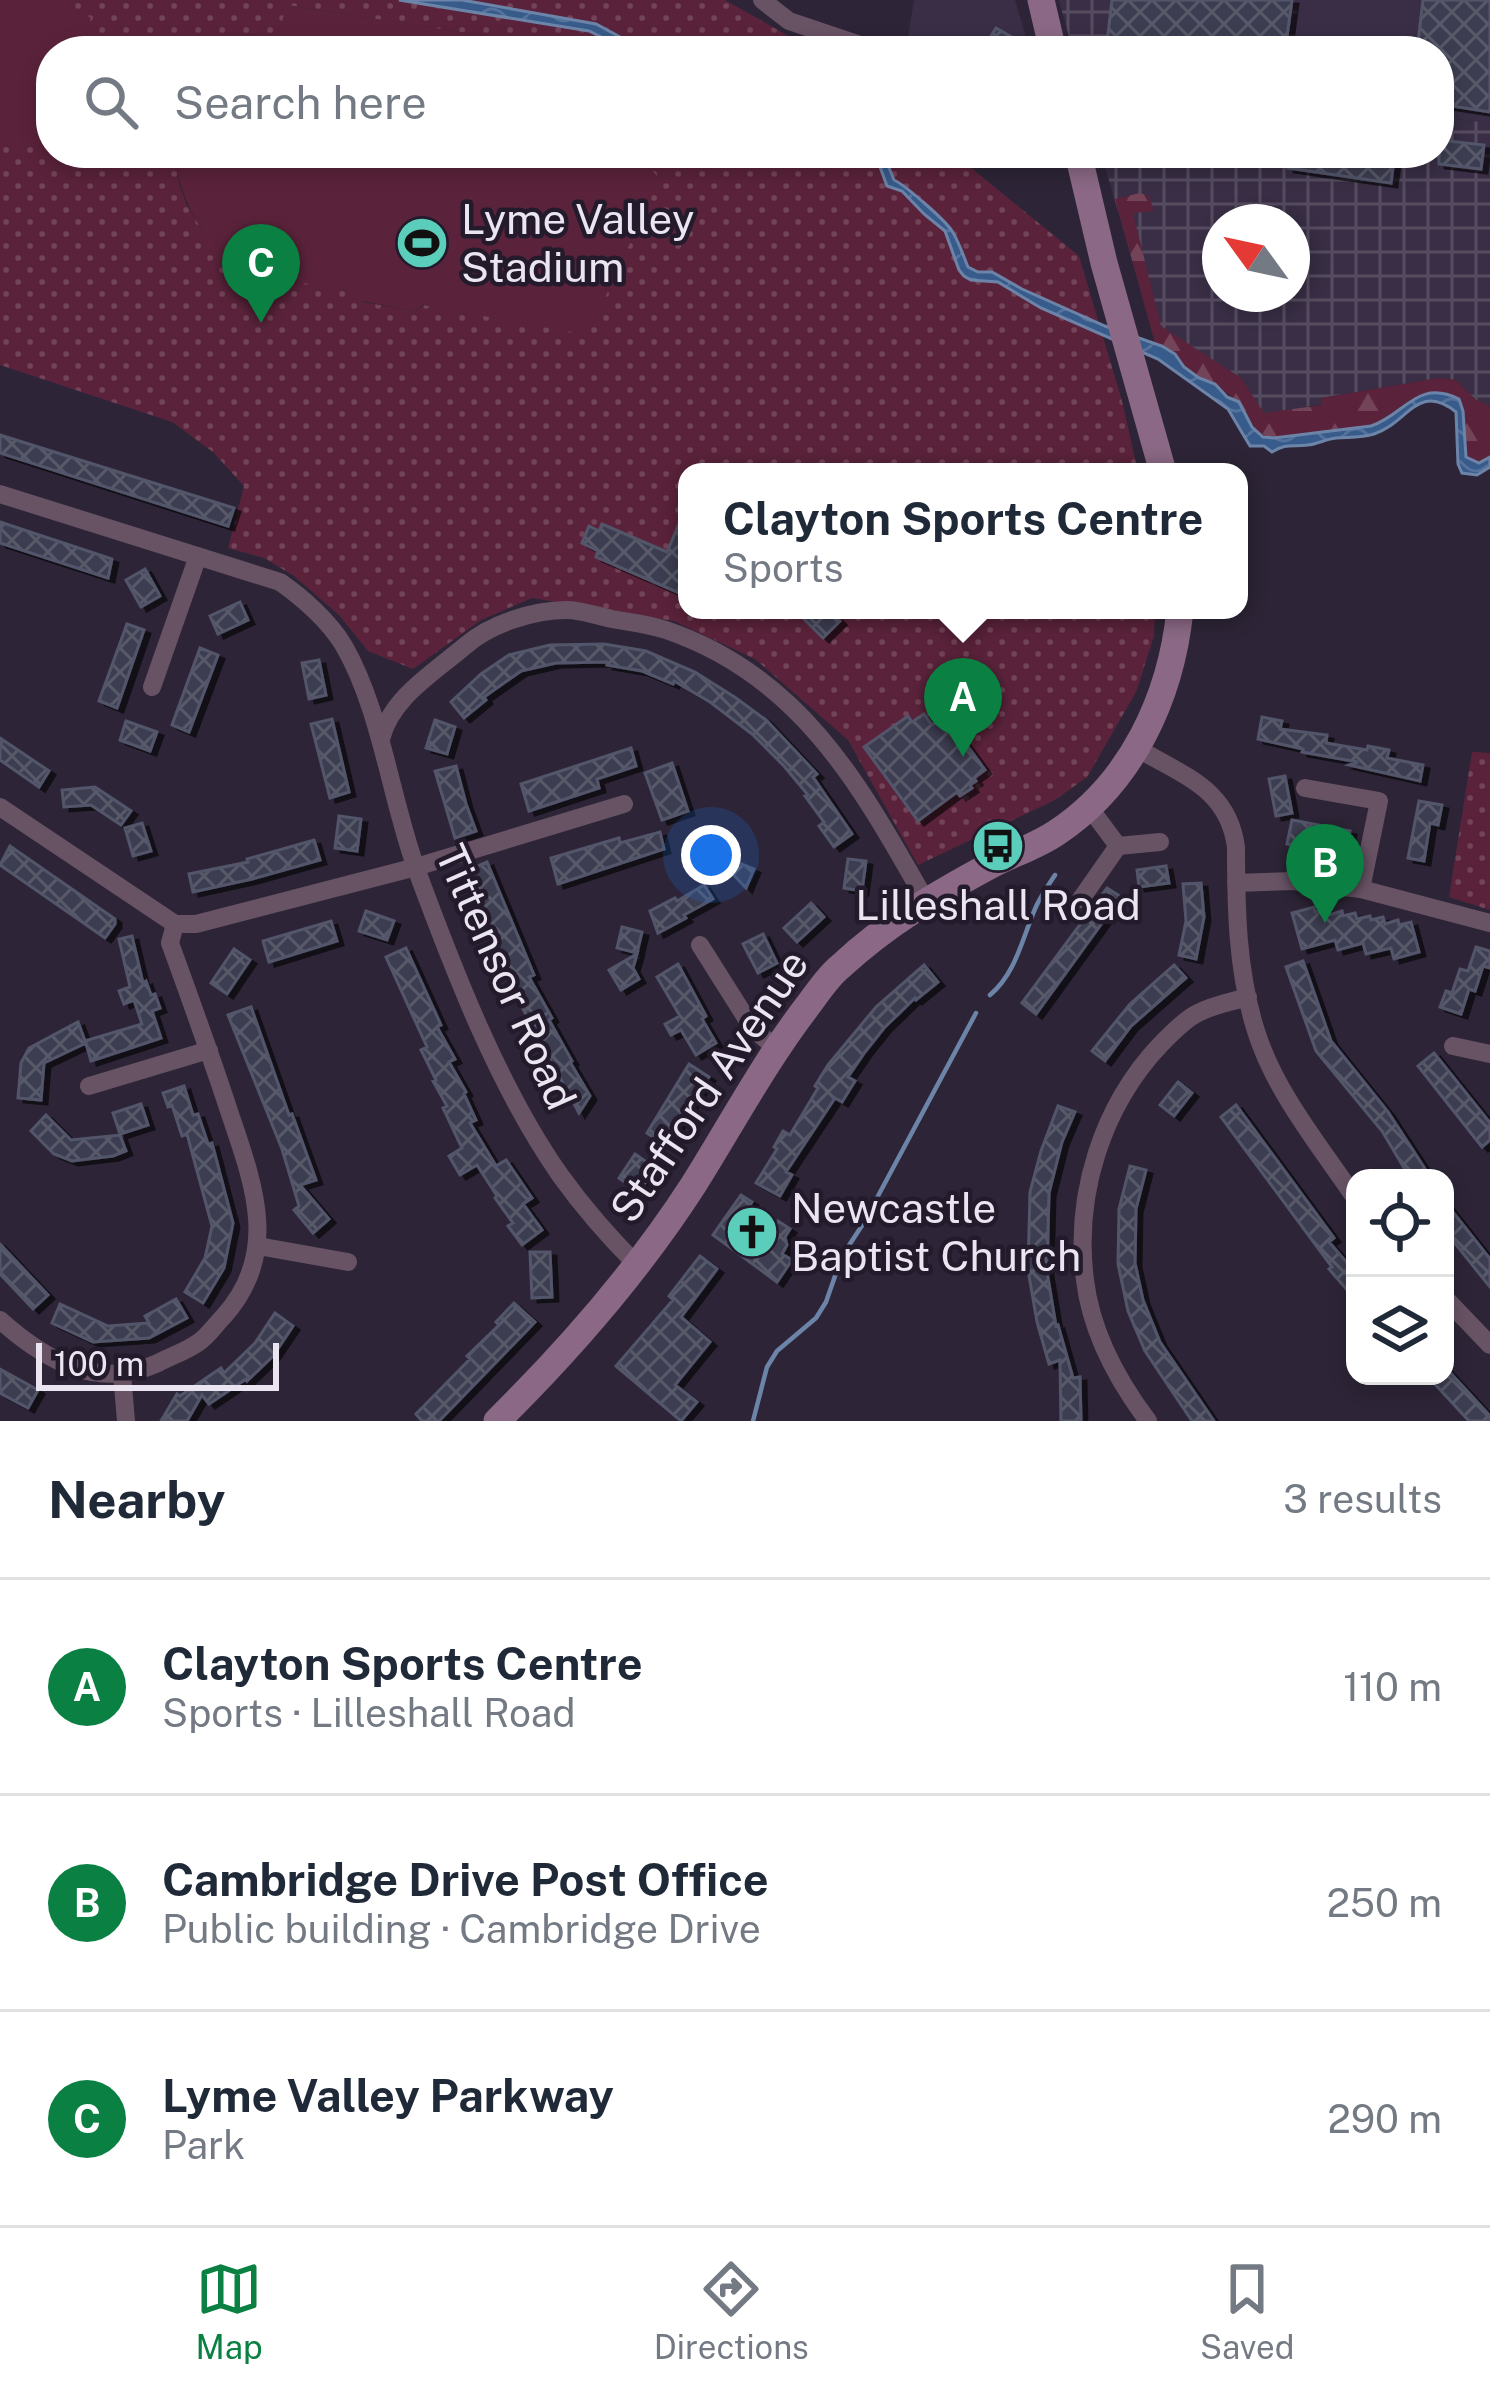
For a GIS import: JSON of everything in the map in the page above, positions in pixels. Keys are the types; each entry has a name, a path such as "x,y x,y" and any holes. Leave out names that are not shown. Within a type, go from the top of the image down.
{"street":[{"path":"762,0 789,21 834,36"},
{"path":"1041,0 1049,36"},
{"path":"1082,168 1160,463"},
{"name":"Tittensor Road","path":"0,494 280,582 343,644 363,689 416,867 513,1098 560,1176 637,1265"},
{"path":"152,687 198,556"},
{"path":"380,744 386,719 398,703 478,635 531,614 569,610 664,629 752,672 791,705 864,793 926,901"},
{"name":"Stafford Avenue","path":"497,1421 556,1363 637,1265 691,1188 776,1048 836,969 926,901 1056,833 1115,781 1156,711 1171,669 1179,619"},
{"path":"363,689 398,703"},
{"path":"1137,748 1212,793 1224,808 1233,828 1240,965 1256,1030 1269,1064 1346,1185"},
{"path":"1305,788 1400,805"},
{"path":"1361,889 1379,802"},
{"path":"2,812 175,924 196,924 416,867 625,805"},
{"path":"1089,807 1118,846"},
{"path":"1081,899 1118,846 1160,842"},
{"path":"1236,883 1292,881 1361,889 1490,923"},
{"path":"0,1320 43,1355 86,1371 122,1374 151,1366 200,1342 238,1300 258,1246 252,1180 170,944 175,924"},
{"path":"700,945 753,1029 776,1048"},
{"path":"1138,1417 1102,1343 1085,1285 1081,1229 1095,1158 1118,1102 1155,1050 1193,1015 1248,997"},
{"path":"1453,1046 1490,1054"},
{"path":"89,1086 209,1050"},
{"path":"258,1246 348,1262"},
{"path":"1454,1307 1490,1345"},
{"path":"122,1374 126,1421"}],"shaded area":[{"path":"914,0 1015,0 1026,36 908,36"},
{"path":"1059,0 1299,0 1295,36 1069,36"},
{"path":"1299,0 1490,0 1490,123 1454,119 1454,36 1295,36"},
{"path":"1454,119 1490,123 1490,406 1476,400 1456,380 1438,378 1321,398 1322,404 1264,414 1241,378 1150,321 1105,168 1454,168"}],"green space":[{"path":"0,0 725,0 789,36 485,36 287,5 275,36 36,36 36,168 177,168 187,206 203,231 255,271 358,292 363,302 414,311 659,179 650,168 971,168 1079,256 1136,463 678,463 678,619 1155,619 1154,636 1136,692 1087,777 1055,800 918,865 848,740 755,659 674,621 532,598 481,620 413,669 368,651 339,615 294,576 264,558 228,548 244,486 213,452 172,422 0,365"},
{"path":"0,0 57,0 91,18 81,36 36,36 36,121 24,144 0,132"},
{"path":"286,5 485,36 275,36"},
{"name":"Lyme Valley Stadium","path":"177,168 650,168 659,179 588,335 423,305 414,311 362,301 358,292 256,271 210,239 189,208"},
{"path":"1140,193 1149,196 1154,211 1133,213 1161,326 1241,378 1264,413 1321,405 1321,398 1438,378 1456,380 1476,400 1490,406 1490,457 1479,463 1466,457 1459,399 1411,399 1382,423 1371,426 1274,438 1261,434 1236,401 1155,343 1115,199"},
{"path":"1472,752 1490,753 1490,910 1449,897"}],"water":[{"path":"399,0 462,0 596,24 618,36"},
{"path":"880,168 889,168 894,180 948,226 968,267 992,272 1105,326 1162,346 1199,378 1239,402 1263,437 1371,426 1422,395 1445,394 1459,399 1463,411 1466,457 1479,463 1490,457 1490,467 1477,475 1462,473 1456,412 1432,401 1369,435 1272,452 1264,446 1250,446 1228,409 1158,359 1041,308 998,282 964,276 945,231 902,191 887,186"}],"building":[{"path":"1112,0 1292,0 1287,36 1108,36"},
{"path":"1423,0 1490,0 1490,112 1454,106 1454,36 1419,36"},
{"path":"1454,142 1484,145 1481,169 1454,166"},
{"path":"1288,168 1393,168 1391,183"},
{"path":"0,435 234,508 228,526 0,453"},
{"path":"0,522 112,559 108,578 0,543"},
{"path":"602,524 667,552 678,526 677,592 596,557 598,551 582,543 589,526 599,531"},
{"path":"145,569 160,596 141,607 126,580"},
{"path":"240,602 248,620 218,634 210,616"},
{"path":"804,619 840,621 823,638"},
{"path":"127,624 144,630 117,708 99,701"},
{"path":"604,644 646,651 695,672 766,720 817,774 813,777 852,834 834,847 819,826 824,822 808,795 784,766 752,734 674,681 607,662 556,663 521,671 464,718 451,702 509,655 550,645"},
{"path":"200,648 218,655 189,732 172,725"},
{"path":"319,660 326,695 309,699 302,663"},
{"path":"924,714 945,731 953,726 985,770 974,778 972,788 960,796 957,792 918,821 864,747 908,716 912,722"},
{"path":"1262,717 1282,721 1280,729 1327,735 1326,743 1389,750 1387,758 1423,765 1420,781 1258,739"},
{"path":"332,719 349,792 330,798 311,724"},
{"path":"435,720 455,727 447,754 426,748"},
{"path":"126,721 157,732 150,751 120,740"},
{"path":"0,738 49,771 39,787 0,760"},
{"path":"631,748 636,766 597,779 599,788 529,811 521,784"},
{"path":"672,763 688,811 662,820 645,773"},
{"path":"456,766 476,831 455,838 435,771"},
{"path":"1285,776 1292,813 1276,816 1269,779"},
{"path":"95,787 131,811 121,825 91,805 64,807 62,790"},
{"path":"1419,801 1442,805 1438,825 1430,823 1424,861 1408,858"},
{"path":"339,816 361,819 357,851 335,848"},
{"path":"1292,820 1350,831 1347,848 1309,841 1308,848 1287,844"},
{"path":"142,823 151,851 133,856 125,828"},
{"path":"660,832 664,849 558,884 551,858 619,838 620,843"},
{"path":"314,840 320,860 193,892 189,874 248,862"},
{"path":"10,846 115,919 105,938 0,865"},
{"path":"712,852 754,869 746,888"},
{"path":"848,859 866,861 862,891 844,888"},
{"path":"487,862 534,975 529,977 590,1096 579,1113 522,1007 466,871"},
{"path":"1166,866 1169,883 1139,887 1137,870"},
{"path":"1201,883 1204,917 1196,959 1179,955 1186,921 1183,884"},
{"path":"704,885 713,899 658,933 650,911"},
{"path":"1107,888 1121,897 1036,1014 1022,1003"},
{"path":"811,903 824,917 797,942 784,928"},
{"path":"1314,907 1315,912 1327,909 1329,915 1342,911 1343,916 1355,913 1357,919 1383,917 1385,924 1411,922 1419,952 1394,959 1391,948 1366,954 1363,943 1338,950 1335,940 1302,949 1292,913"},
{"path":"366,911 394,921 387,940 359,931"},
{"path":"331,921 337,941 269,962 263,941"},
{"path":"622,927 642,932 637,953 617,948"},
{"path":"763,934 777,963 758,973 743,944"},
{"path":"132,936 143,983 155,994 160,1008 152,1011 161,1038 91,1061 86,1043 44,1063 41,1100 18,1098 21,1063 29,1048 78,1022 85,1041 142,1024 134,1000 124,1004 119,991 130,987 119,939"},
{"path":"1476,947 1490,951 1490,968 1483,966 1461,1014 1440,1007 1446,991 1452,993 1460,969 1468,971"},
{"path":"406,948 455,1059 449,1062 476,1120 470,1123 496,1166 506,1160 532,1198 523,1204 542,1230 522,1245 477,1165 460,1175 449,1156 462,1148 421,1050 427,1047 386,957"},
{"path":"234,949 250,960 227,994 211,983"},
{"path":"637,954 633,968 639,979 621,990 609,970"},
{"path":"1303,961 1331,1041 1388,1112 1425,1169 1405,1169 1382,1131 1316,1051 1286,967"},
{"path":"678,964 716,1043 696,1055 681,1030 671,1035 665,1024 680,1016 657,977"},
{"path":"924,965 938,982 915,998 865,1052 848,1077 855,1081 842,1102 835,1098 786,1172 792,1175 780,1196 756,1183 783,1131 790,1135 828,1065 876,1007"},
{"path":"1174,965 1186,978 1131,1026 1105,1061 1092,1051 1130,1004"},
{"path":"251,1007 316,1180 300,1185 329,1219 313,1233 294,1210 299,1206 282,1149 228,1015"},
{"path":"1434,1053 1490,1123 1490,1140 1482,1147 1418,1066"},
{"path":"689,1064 709,1077 665,1145 647,1133"},
{"path":"1178,1082 1192,1093 1174,1116 1160,1105"},
{"path":"184,1086 193,1115 198,1114 208,1144 212,1143 233,1223 224,1268 203,1303 185,1292 205,1258 212,1226 187,1134 182,1136 163,1093"},
{"path":"141,1104 148,1125 120,1134 113,1113"},
{"path":"1236,1105 1334,1238 1329,1242 1346,1262 1346,1289 1329,1269 1332,1267 1221,1117"},
{"path":"1058,1106 1075,1112 1049,1193 1047,1272 1056,1326 1073,1378 1080,1377 1081,1421 1061,1421 1060,1360 1049,1364 1028,1270 1030,1192"},
{"path":"46,1115 71,1140 120,1135 126,1151 72,1161 54,1154 31,1131"},
{"path":"635,1154 655,1168 639,1192 619,1178"},
{"path":"1130,1166 1146,1170 1136,1209 1135,1263 1143,1300 1160,1342 1214,1421 1192,1421 1145,1351 1128,1311 1118,1264 1119,1209"},
{"name":"Newcastle Baptist Church","path":"741,1195 752,1202 748,1208 775,1226 778,1221 790,1229 782,1254 792,1260 777,1282 713,1235"},
{"path":"1454,1213 1490,1259 1490,1287 1454,1242"},
{"path":"0,1244 48,1295 33,1309 0,1274"},
{"path":"530,1252 550,1252 552,1297 532,1298"},
{"path":"700,1256 717,1269 681,1317 710,1342 675,1385 697,1402 681,1421 616,1366 673,1300 669,1296"},
{"path":"176,1299 187,1318 149,1338 93,1342 52,1323 60,1304 108,1326 149,1323 145,1316"},
{"path":"514,1303 535,1322 439,1421 422,1421 416,1414 470,1359 467,1356"},
{"path":"275,1313 293,1326 273,1356 247,1381 209,1404 202,1395 187,1421 161,1421 177,1394 221,1368 224,1373 255,1343"},
{"path":"0,1369 38,1390 28,1408 0,1393"},
{"path":"1454,1377 1490,1416 1490,1421 1469,1421 1436,1385 1454,1385"}],"waterway":[{"path":"990,995 1012,966 1055,875"},
{"path":"753,1421 767,1367 826,1302 842,1256 976,1013"}],"place":[{"name":"Lyme Valley Stadium","path":"422,243"},
{"name":"Lyme Valley Parkway","path":"261,323"},
{"name":"Clayton Sports Centre","path":"963,757"},
{"name":"Lilleshall Road","path":"998,846"},
{"name":"Cambridge Drive Post Office","path":"1325,923"},
{"name":"Newcastle Baptist Church","path":"752,1232"}]}
